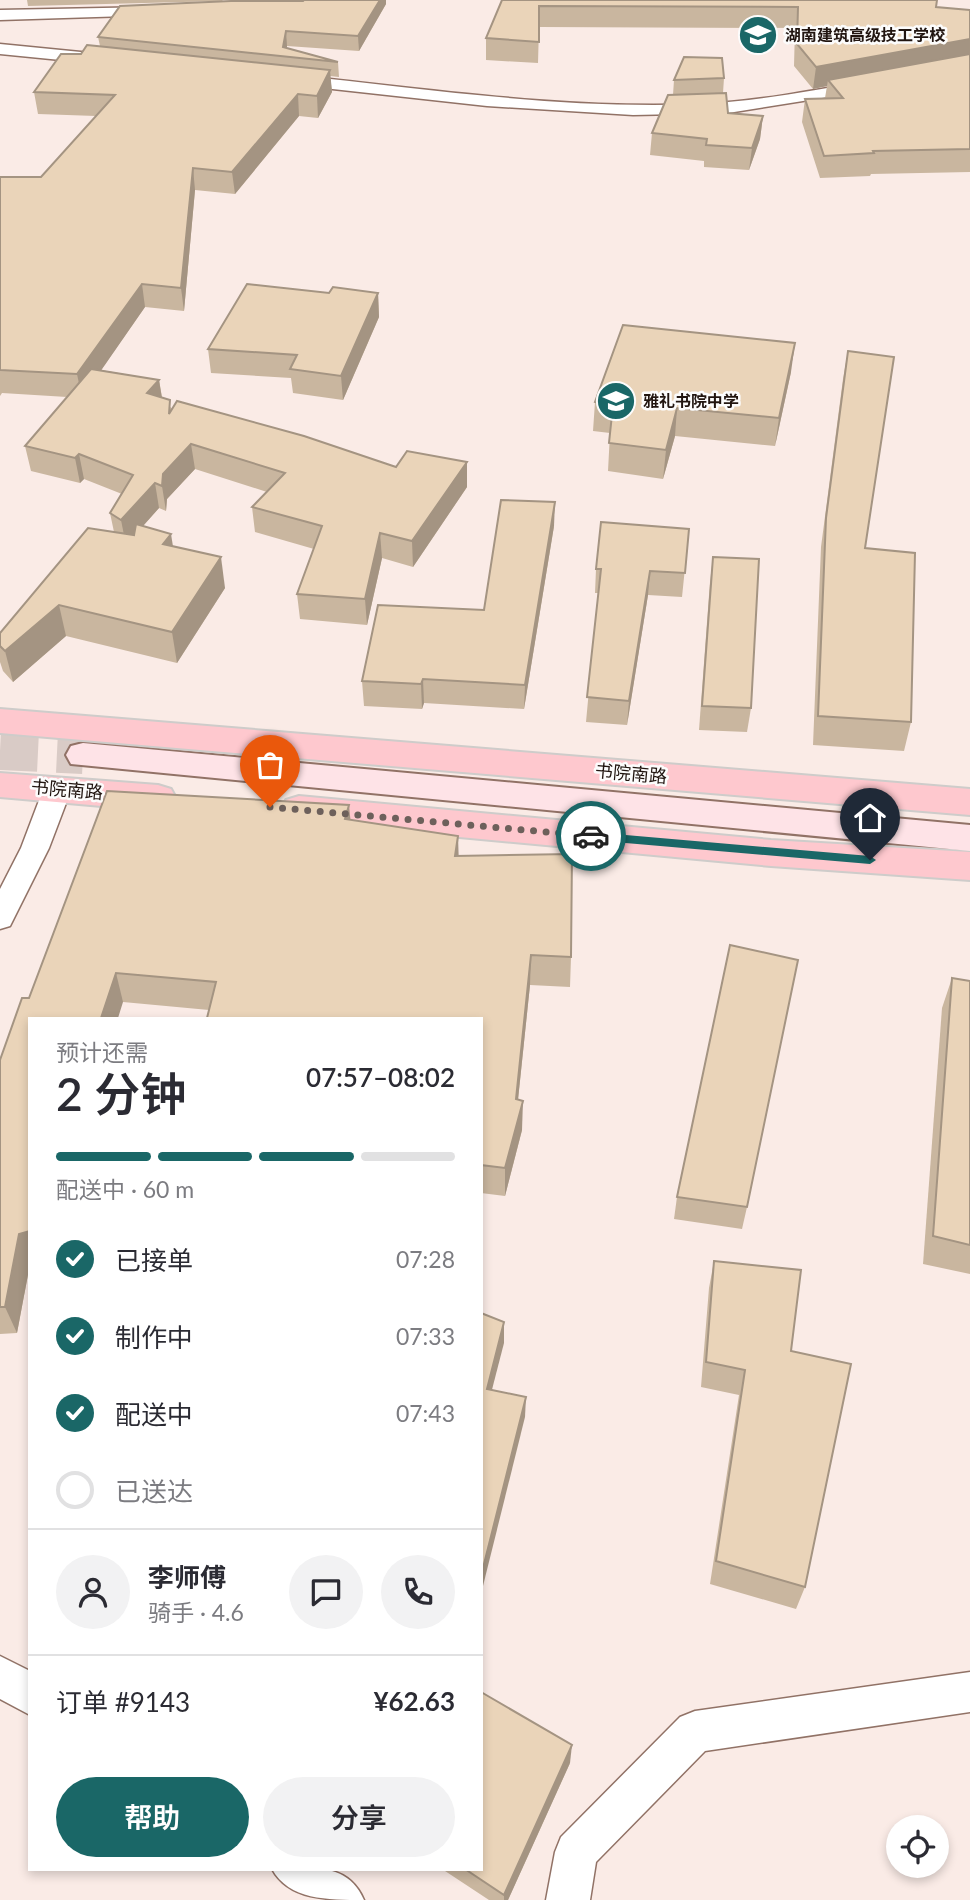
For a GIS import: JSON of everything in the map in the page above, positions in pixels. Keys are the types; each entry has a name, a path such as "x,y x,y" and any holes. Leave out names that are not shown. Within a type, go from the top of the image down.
{"main road":[{"name":"书院南路","path":"0,721 970,802"},
{"path":"83,755 970,838"},
{"name":"书院南路","path":"0,785 190,800"},
{"path":"270,807 771,853 970,866"}],"street":[{"path":"0,15 170,12"},
{"path":"0,49 122,62"},
{"path":"271,78 513,103 681,110 772,104 877,84"},
{"path":"0,918 35,848 57,790"},
{"path":"0,1676 28,1694"},
{"path":"568,1900 576,1852 695,1732 970,1692"},
{"path":"297,1871 342,1900"}],"building":[{"path":"380,0 358,36 286,31 283,47 338,62 98,37 120,6"},
{"path":"502,0 937,0 936,7 970,10 970,39 816,67 797,44 798,7 539,6 539,42 486,38"},
{"path":"87,45 330,70 317,96 298,94 232,172 193,168 181,288 142,284 77,374 0,370 0,177 41,177 115,95 34,92 61,54 81,54"},
{"path":"970,54 970,149 873,151 874,153 824,156 805,99 843,98 828,80"},
{"path":"684,57 722,58 724,78 674,80"},
{"path":"726,93 728,113 763,116 752,148 706,145 707,139 652,133 668,95"},
{"path":"247,284 329,293 333,287 378,293 341,376 290,369 297,355 208,349"},
{"path":"623,325 795,343 779,418 677,408 666,450 609,443 613,405 595,402"},
{"path":"848,351 894,357 865,548 915,553 911,722 818,716 826,518"},
{"path":"91,369 159,380 147,393 170,400 169,414 177,401 304,436 396,467 407,451 467,462 412,541 380,533 365,599 297,594 322,526 252,507 285,473 191,444 163,474 162,486 155,483 121,520 110,513 133,475 79,454 75,458 25,446"},
{"path":"501,500 555,502 525,685 423,679 421,684 362,681 378,605 484,610"},
{"path":"601,522 689,529 685,573 650,571 629,701 587,697 601,569 596,569"},
{"path":"136,524 171,534 163,544 221,557 172,632 59,605 5,651 0,646 0,633 88,528 134,535"},
{"path":"713,557 759,559 751,708 702,706"},
{"path":"107,791 349,805 345,819 458,836 455,856 572,854 571,957 531,955 516,1099 523,1101 505,1168 483,1165 483,1017 207,1017 216,982 116,973 101,1017 28,1017 28,1232 19,1234 5,1307 0,1307 0,1060 22,998 29,998"},
{"path":"730,945 798,960 747,1207 677,1197"},
{"path":"952,978 970,981 970,1245 933,1236"},
{"path":"714,1261 801,1270 791,1351 851,1364 805,1587 716,1561 745,1370 706,1362"},
{"path":"483,1314 504,1322 487,1389 526,1397 483,1568"},
{"path":"483,1693 572,1745 504,1895 468,1871 483,1871"}],"tunnel":[{"path":"0,751 83,755"}],"way so far":[{"path":"270,807 591,836"}],"place":[{"name":"湖南建筑高级技工学校","path":"758,35"},
{"name":"雅礼书院中学","path":"616,401"}],"route":[{"path":"591,836 870,860"}]}
